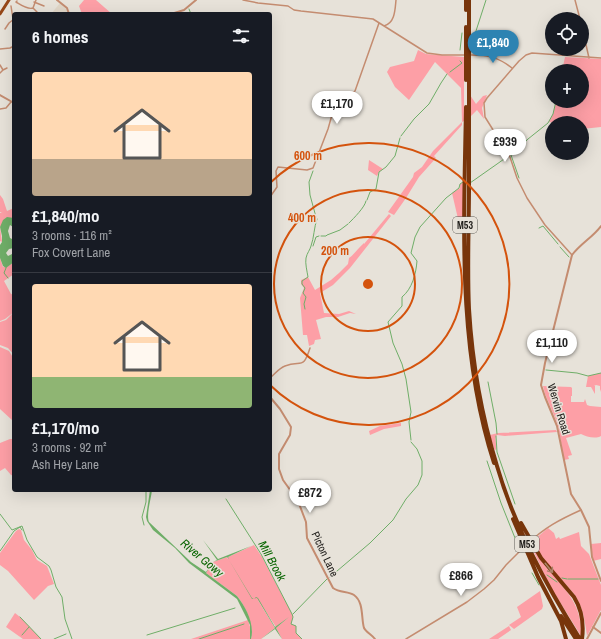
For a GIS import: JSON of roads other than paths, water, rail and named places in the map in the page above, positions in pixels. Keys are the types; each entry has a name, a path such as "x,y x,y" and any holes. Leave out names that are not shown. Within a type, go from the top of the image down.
{"highway":[{"name":"M53","path":"467,0 469,310 473,353 482,408 496,465 528,547 540,571 579,638"},
{"name":"M53","path":"467,0 465,277 469,350 481,417 502,489 538,577 550,599 579,638"},
{"path":"508,498 535,549 578,604 583,624 579,638"},
{"path":"550,599 561,621 566,639"}],"main road":[{"path":"0,14 9,0"}],"street":[{"path":"57,0 67,8 68,12"},
{"path":"178,12 184,10 196,0"},
{"path":"243,0 288,6 294,10 373,20 427,53 476,55 498,59 512,68"},
{"path":"384,26 388,24 394,16 396,0"},
{"path":"575,0 578,12"},
{"path":"17,1 16,2 23,6 30,9 33,8"},
{"path":"35,12 33,8 35,1 44,6"},
{"path":"12,6 12,12"},
{"path":"6,28 12,20"},
{"path":"272,193 277,187 276,171 278,167 307,170 313,168 328,129 336,99 339,95 352,94 355,91 379,23"},
{"path":"0,49 12,47"},
{"path":"601,58 532,53 526,55 512,68 484,103 485,117 510,157 517,178 527,198 545,225 572,255 601,226"},
{"path":"0,65 3,70"},
{"path":"0,73 7,68"},
{"path":"0,95 12,102 6,108 0,109"},
{"name":"Wervin Road","path":"572,255 545,363 541,385 557,426 571,494 589,527 592,557 601,581"},
{"path":"272,376 283,366 303,362 310,348"},
{"name":"Picton Lane","path":"272,399 291,427 290,435 280,450 278,464 281,475 298,501 306,522 307,538 333,588 338,591 353,594 356,597 361,610 365,630 375,639"},
{"path":"406,639 475,596 494,580 536,535 555,522 581,510"},
{"path":"587,639 601,612"},
{"path":"593,627 601,633"}],"waterway":[{"path":"475,34 486,0"},
{"path":"460,50 462,33"},
{"path":"450,72 462,63 460,61"},
{"path":"401,136 414,119 429,104 447,74"},
{"path":"519,178 511,155 548,123 554,108"},
{"path":"367,200 370,192 376,189 379,172 386,167 395,156 400,138"},
{"path":"470,183 507,157"},
{"path":"313,171 309,182 310,195 316,217"},
{"path":"411,440 409,422 411,412 406,379 402,364 393,343 388,322 402,306 402,297 413,281 417,261 411,253 415,237 420,227 446,198 459,188 460,184 463,182"},
{"path":"349,223 362,209 366,201"},
{"path":"305,309 304,304 306,297 303,293 305,288 302,281 308,277 306,258 311,247 317,219"},
{"path":"321,236 326,236 340,230 348,224"},
{"path":"539,228 543,226 558,244"},
{"path":"313,246 316,237 319,236"},
{"path":"560,247 569,257"},
{"path":"6,268 4,273 8,278"},
{"path":"546,370 577,373 588,376 601,373"},
{"path":"488,382 497,434"},
{"path":"496,436 497,452 515,504"},
{"path":"330,577 370,543 393,520 406,499 418,485 422,475 422,461 417,449 411,442"},
{"path":"487,461 501,503 517,543"},
{"path":"144,525 142,517 146,502 146,492"},
{"name":"Mill Brook","path":"226,499 261,554 292,614 293,617 291,624 296,626 296,633 302,639"},
{"path":"0,514 12,530 22,526 27,540 37,557 49,566 56,587 62,597 65,619 72,639"},
{"path":"0,551 14,531 20,527 22,530"},
{"path":"532,573 539,585"},
{"path":"547,575 557,582"},
{"path":"562,578 567,579"},
{"path":"293,614 327,579"},
{"path":"568,579 598,579"},
{"path":"147,635 235,608"},
{"path":"20,617 41,639"},
{"path":"199,639 244,624"},
{"path":"22,635 29,627"},
{"path":"54,639 66,634"}],"water label":[{"name":"River Gowy","path":"202,558"}]}
